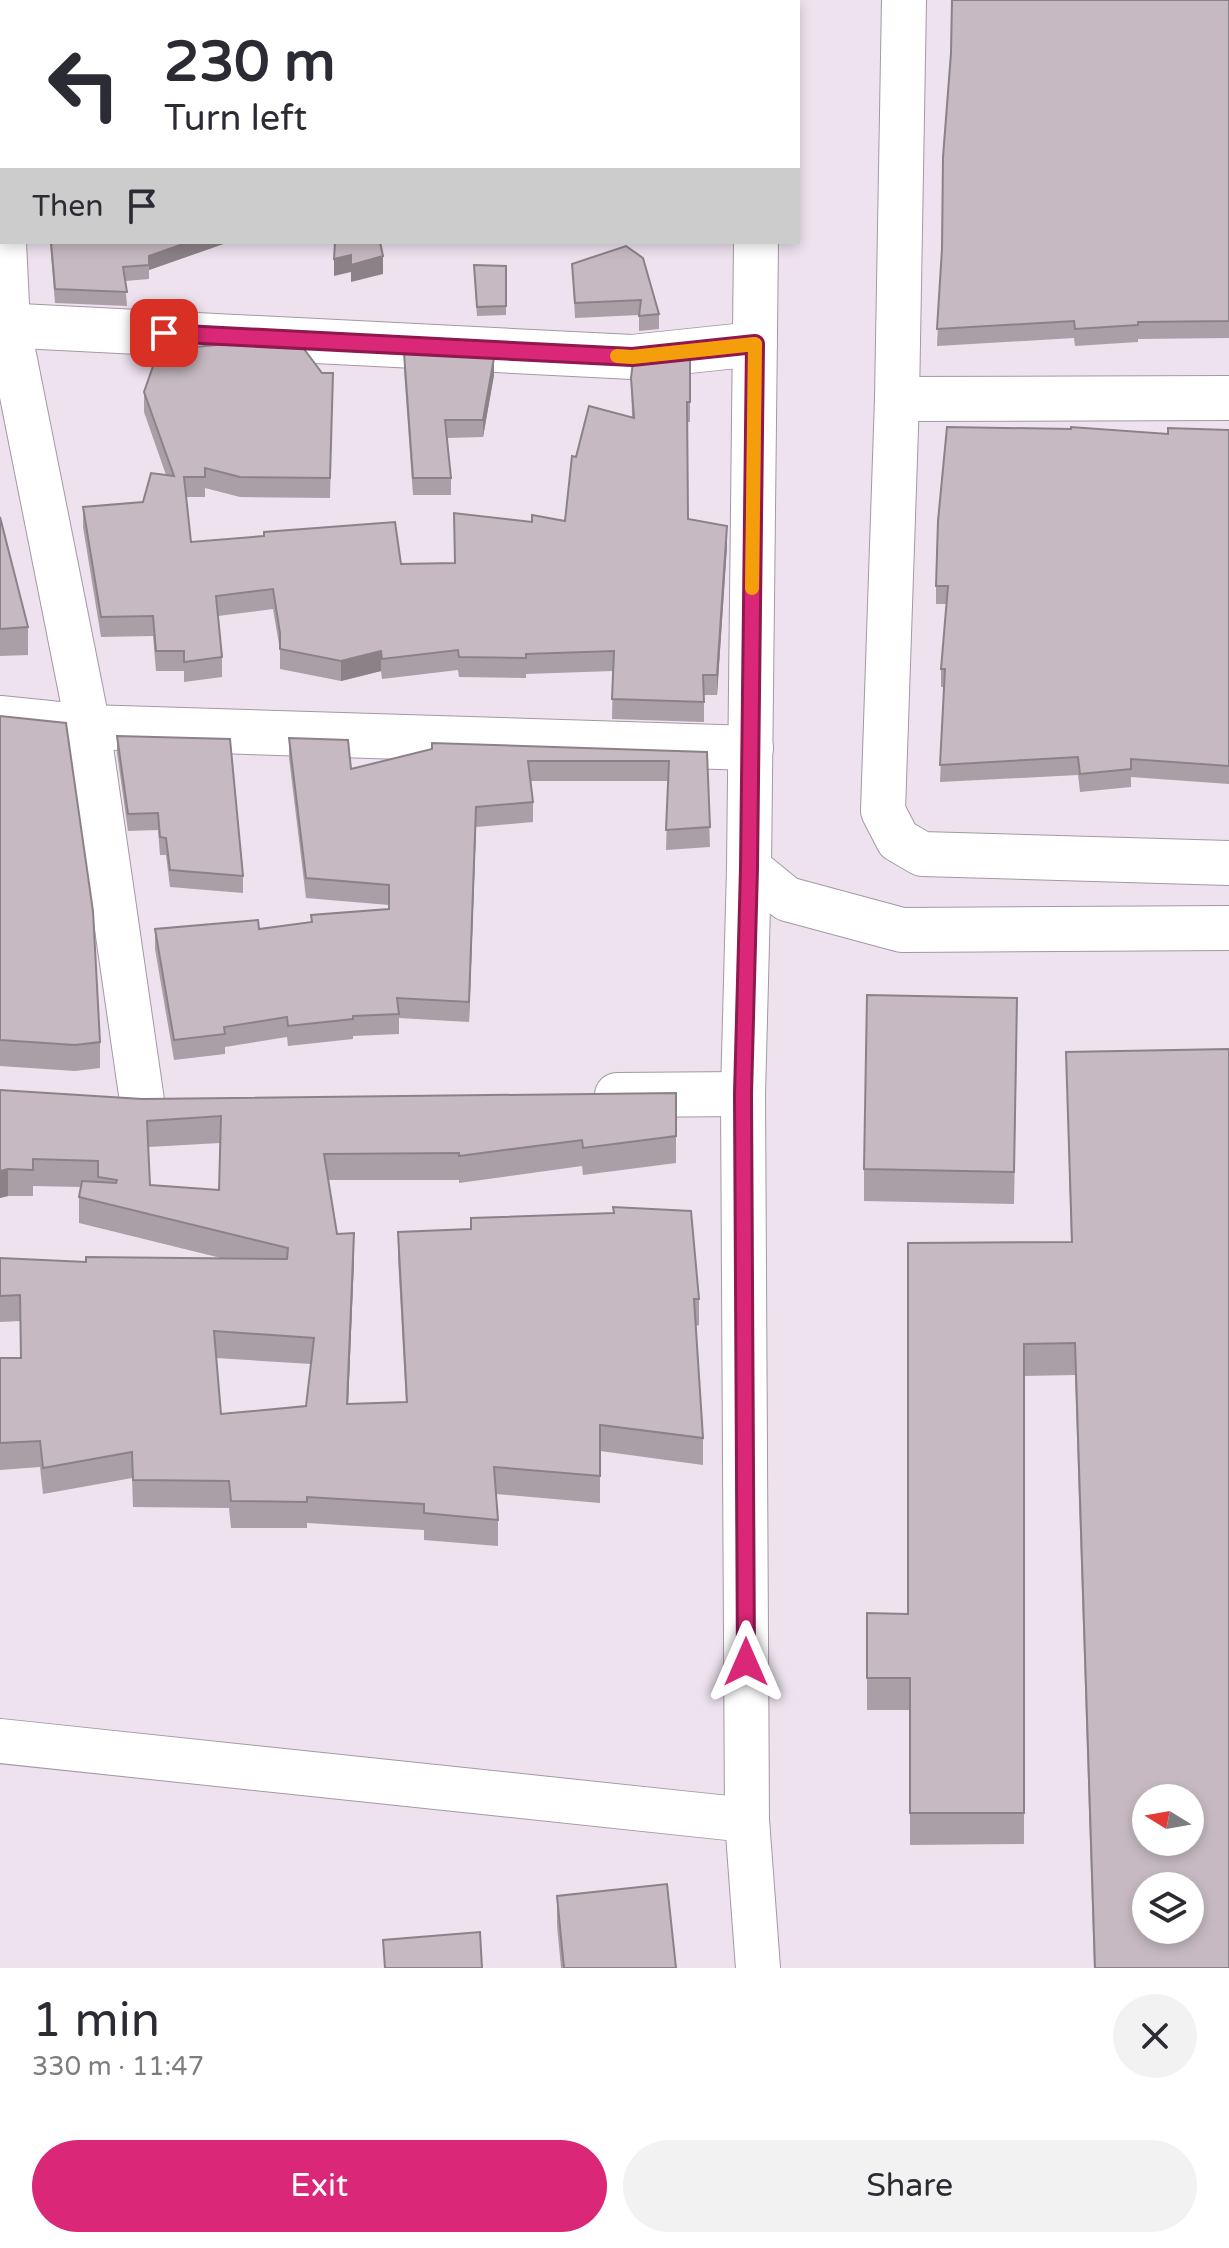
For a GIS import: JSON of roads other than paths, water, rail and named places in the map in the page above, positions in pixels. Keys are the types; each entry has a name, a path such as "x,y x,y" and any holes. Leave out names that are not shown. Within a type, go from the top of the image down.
{"street":[{"path":"904,0 897,399 883,811 898,840 922,854 1229,863"},
{"path":"4,244 4,325 88,727 142,1100"},
{"path":"756,244 751,748 743,1094 747,1820 758,1968"},
{"path":"4,325 632,357 755,344"},
{"path":"897,399 1229,398"},
{"path":"0,718 88,727 751,748"},
{"path":"749,868 787,899 902,930 1229,928"},
{"path":"585,1095 743,1094"},
{"path":"0,1741 747,1820"}]}
